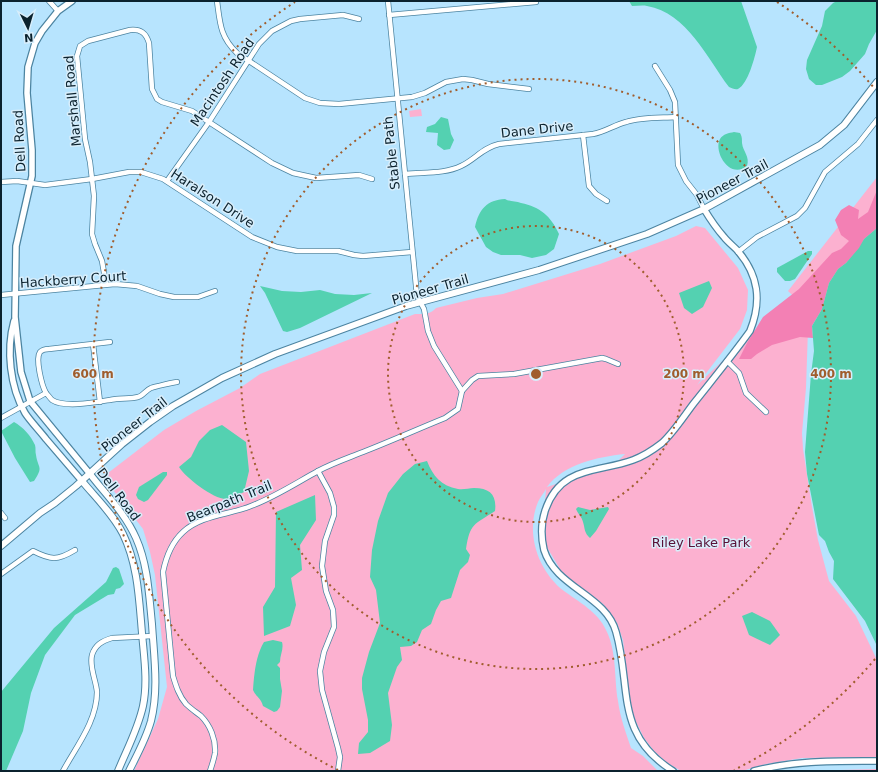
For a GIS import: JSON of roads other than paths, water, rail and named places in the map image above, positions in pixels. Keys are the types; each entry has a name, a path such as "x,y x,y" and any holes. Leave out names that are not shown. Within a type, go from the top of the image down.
{"main road":[{"name":"Pioneer Trail","path":"1,546 40,513 82,481 122,444 150,422 173,406 222,378 275,354 420,301 539,270 647,234 704,209 820,145 844,125 877,82"},
{"name":"Dell Road","path":"90,474 126,519 140,548 146,571 156,678 154,704 151,721 145,739 129,771"},
{"name":"Dell Road","path":"82,481 119,528 135,565 145,680 143,704 137,728 118,771"}],"street":[{"path":"49,1 58,11"},
{"name":"Dell Road","path":"72,1 58,11 50,21 36,43 28,67 27,93 32,150 30,182 16,246 15,317 21,372 30,402 90,474"},
{"path":"217,1 221,28 225,40 237,53 305,98 320,103 339,104 418,96 446,82 463,79 529,89"},
{"name":"Stable Path","path":"388,1 412,252 417,296 420,301"},
{"path":"389,15 536,2"},
{"name":"Macintosh Road","path":"167,181 209,122 248,61 272,31 291,21 300,19 342,15 359,19"},
{"name":"Marshall Road","path":"106,284 102,261 92,234 94,196 90,162 85,139 77,56 80,46 84,42 136,29 147,37 149,43 152,89 157,99 162,102 192,111 272,163 293,173 316,178 359,175 372,179"},
{"path":"655,66 673,96 676,117 678,165 686,181 697,195 704,209 724,238 738,252 749,267 755,281 757,311 750,331 728,361 672,432 654,449 633,460 581,472 561,485 553,494 543,515 542,539 550,562 557,571 574,587 605,611 616,628 627,705 635,732 642,744 651,754 673,771"},
{"name":"Dane Drive","path":"405,174 456,168 468,162 487,148 499,144 600,133 619,124 634,120 676,117"},
{"path":"738,252 757,237 797,216 805,208 825,172 858,144 877,120"},
{"path":"583,135 589,186 596,194 607,201"},
{"name":"Haralson Drive","path":"1,182 17,181 45,185 92,179 129,172 141,172 167,181 252,237 277,247 301,251 331,250 354,256 412,252"},
{"name":"Hackberry Court","path":"1,295 106,284 129,284 160,294 181,298 198,297 215,292"},
{"path":"420,301 424,309 428,331 434,346 462,391 472,380 485,375 514,374 602,358 618,364"},
{"name":"Dell Road","path":"15,317 12,329 11,368 22,406 31,422 82,481"},
{"path":"110,342 49,349 41,352 38,358 41,382 46,393 52,399 62,403 87,404 138,397 142,396 149,389 172,382 177,382"},
{"path":"93,344 100,402"},
{"path":"728,361 739,373 746,393 766,412"},
{"name":"Bearpath Trail","path":"210,771 215,753 212,734 202,717 186,704 180,696 173,676 163,572 170,550 176,540 192,525 203,520 250,507 284,491 318,471 445,418 458,409 462,391"},
{"path":"1,418 46,393"},
{"path":"318,471 330,493 334,507 334,515 325,541 322,566 326,591 333,610 334,627 324,652 320,671 322,690 340,757 338,771"},
{"path":"1,513 5,518"},
{"path":"1,574 32,551 45,557 55,559 64,557 75,550"},
{"path":"63,771 92,716 97,692 96,680 91,662 95,649 105,640 153,636"},
{"path":"754,771 794,762 877,761"}],"park label":[{"name":"Riley Lake Park","path":"701,542"}]}
